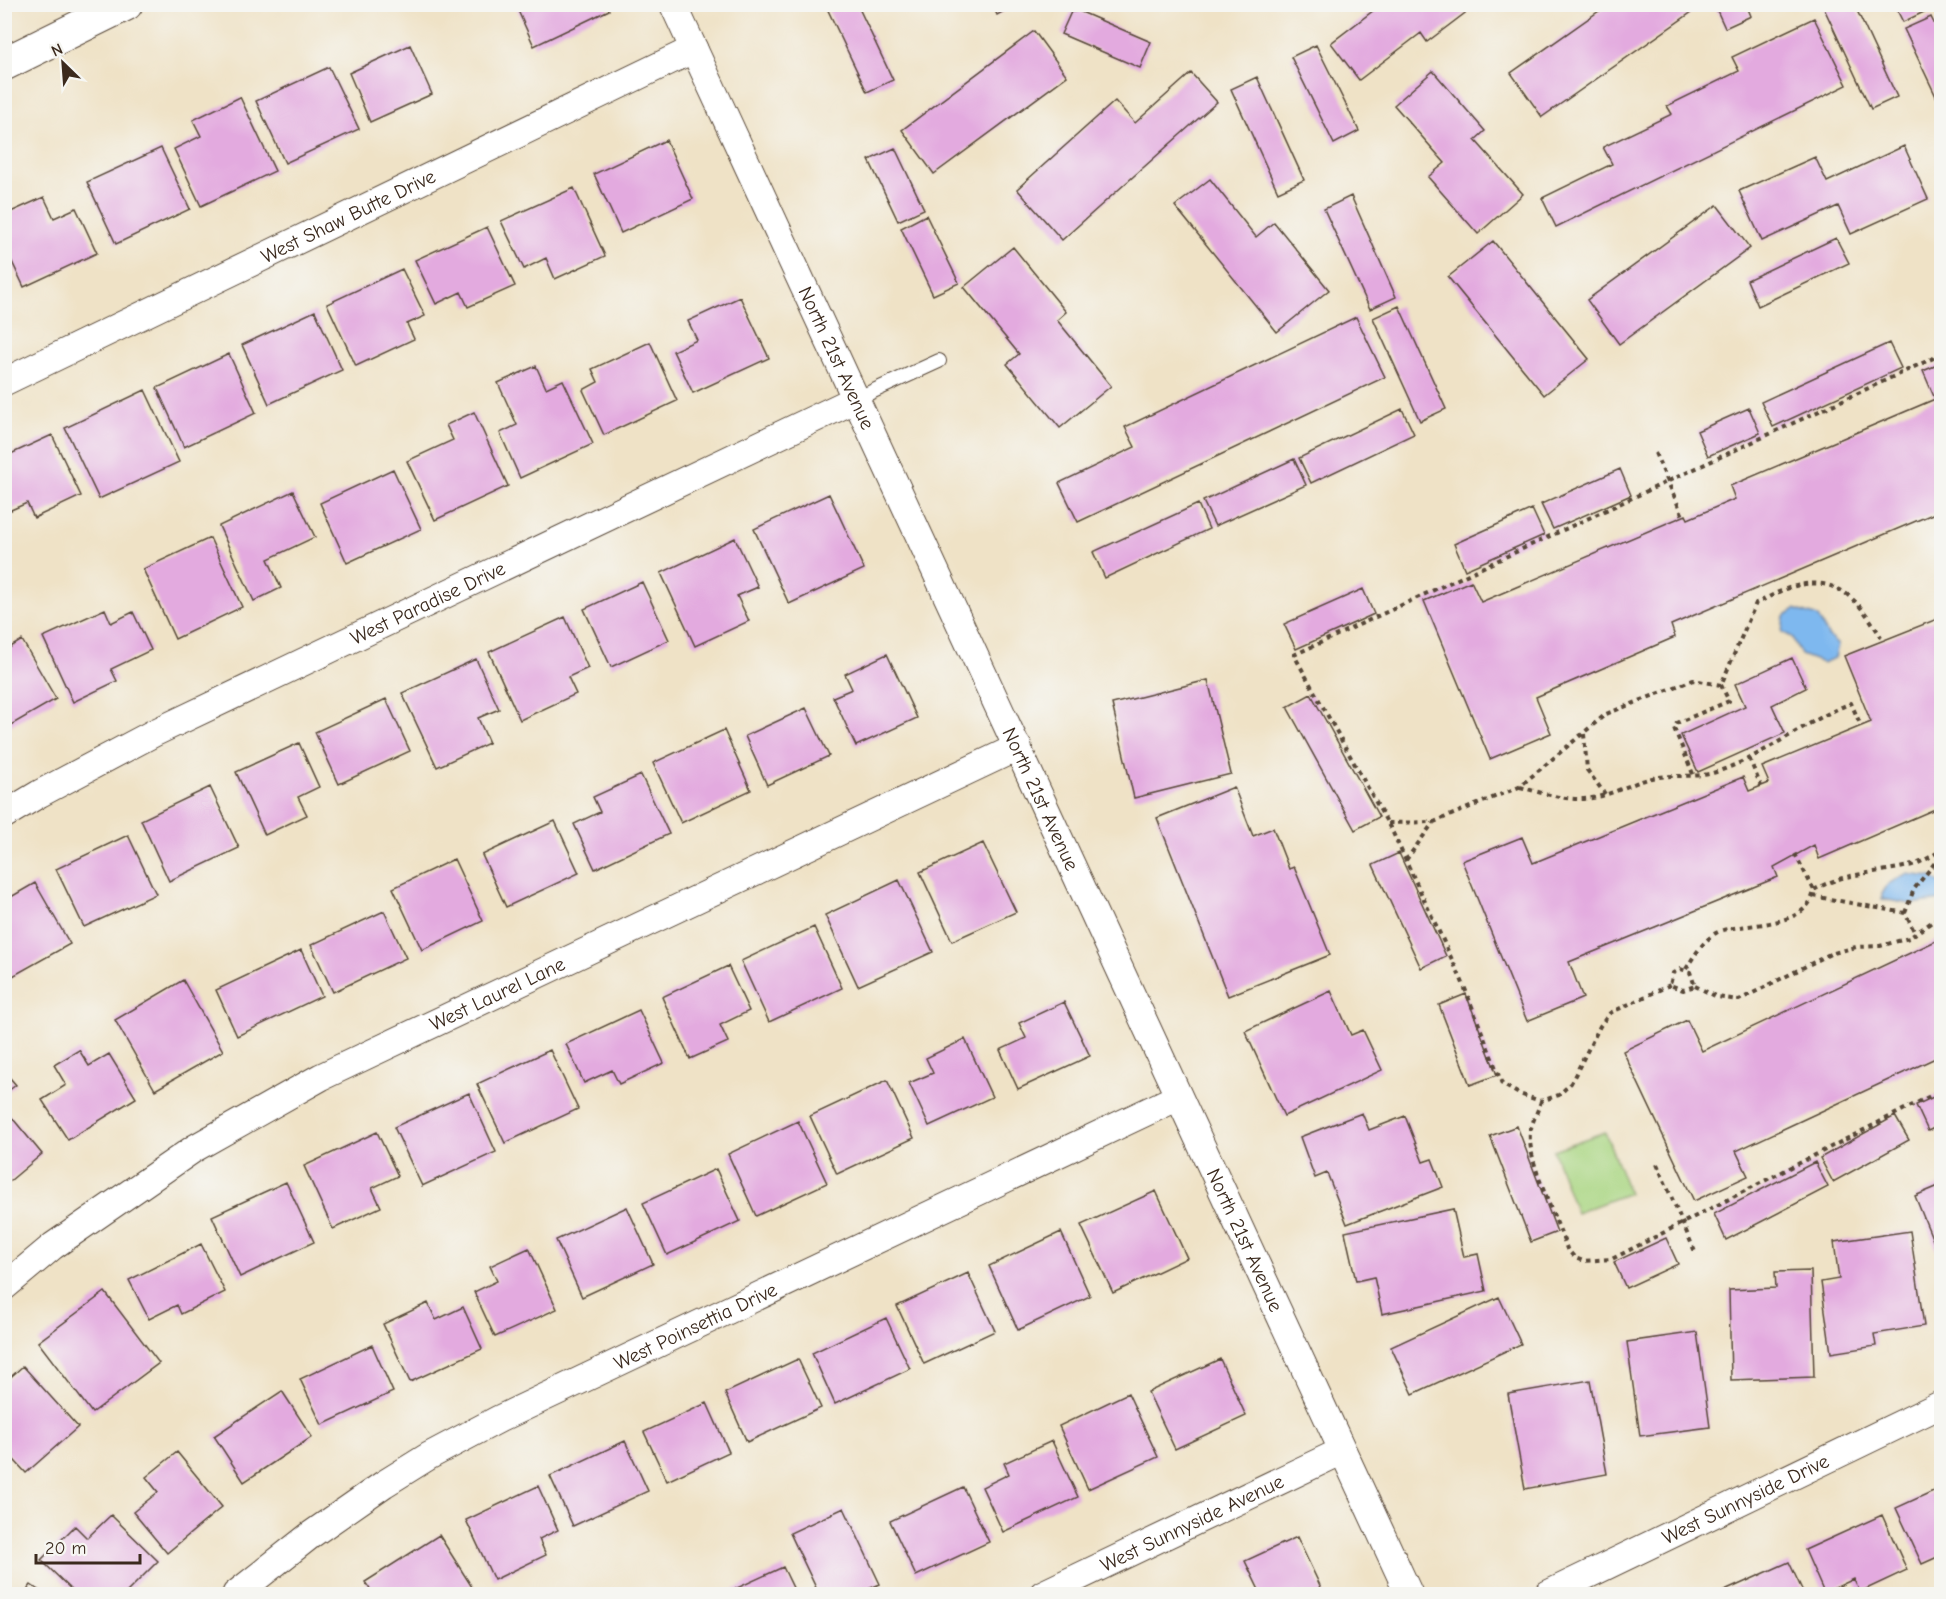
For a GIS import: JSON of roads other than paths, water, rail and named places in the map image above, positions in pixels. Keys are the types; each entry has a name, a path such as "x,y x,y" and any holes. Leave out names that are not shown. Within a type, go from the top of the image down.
{"main road":[{"path":"4,64 126,4"}],"street":[{"name":"North 21st Avenue","path":"674,4 1341,1452 1409,1594"},
{"name":"West Shaw Butte Drive","path":"4,382 694,49"},
{"name":"West Paradise Drive","path":"4,815 154,733 856,399"},
{"name":"West Laurel Lane","path":"4,1287 53,1246 195,1148 321,1077 1018,747"},
{"name":"West Poinsettia Drive","path":"236,1594 312,1534 429,1456 499,1419 1178,1097"},
{"name":"West Sunnyside Drive","path":"1548,1594 1941,1404"},
{"name":"West Sunnyside Avenue","path":"1042,1594 1341,1452"}],"lane":[{"path":"856,399 939,361"}],"water":[{"path":"1795,609 1818,617 1828,636 1838,645 1835,658 1822,663 1801,655 1792,637 1782,632 1784,616"},
{"path":"1906,874 1932,877 1941,884 1941,900 1911,904 1882,899 1882,894 1888,884"}]}
